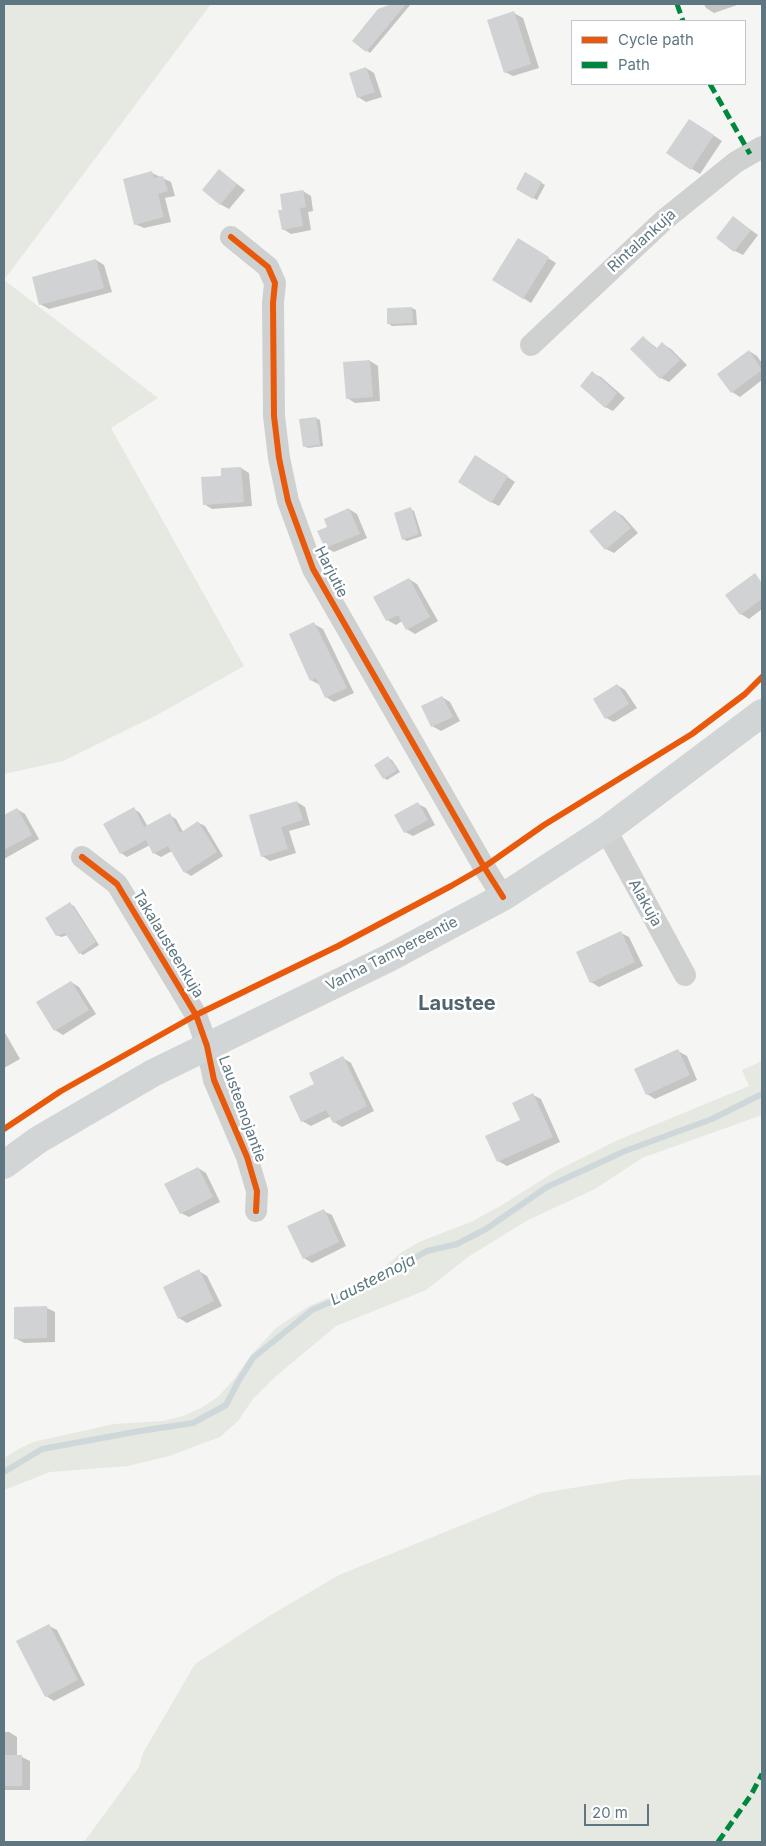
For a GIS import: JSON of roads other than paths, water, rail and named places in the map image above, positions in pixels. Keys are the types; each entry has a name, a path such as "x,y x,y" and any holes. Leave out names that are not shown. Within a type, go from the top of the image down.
{"main road":[{"name":"Vanha Tampereentie","path":"4,1164 38,1140 153,1073 389,958 503,896 606,830 762,713"}],"street":[{"name":"Rintalankuja","path":"531,345 664,220 736,162 762,147"},
{"name":"Harjutie","path":"231,236 268,267 275,283 273,303 274,416 279,458 288,501 313,569 484,867 503,896"},
{"name":"Alakuja","path":"606,830 684,975"},
{"name":"Takalausteenkuja","path":"82,857 117,884 196,1015 207,1046"},
{"name":"Lausteenojantie","path":"207,1046 214,1080 247,1157 257,1191 256,1210"}],"waterway":[{"name":"Lausteenoja","path":"4,1472 42,1449 193,1423 226,1405 253,1358 312,1310 359,1290 427,1251 457,1244 486,1229 547,1187 625,1151 712,1119 762,1094"}],"district":[{"name":"Laustee","path":"457,1004"}]}
